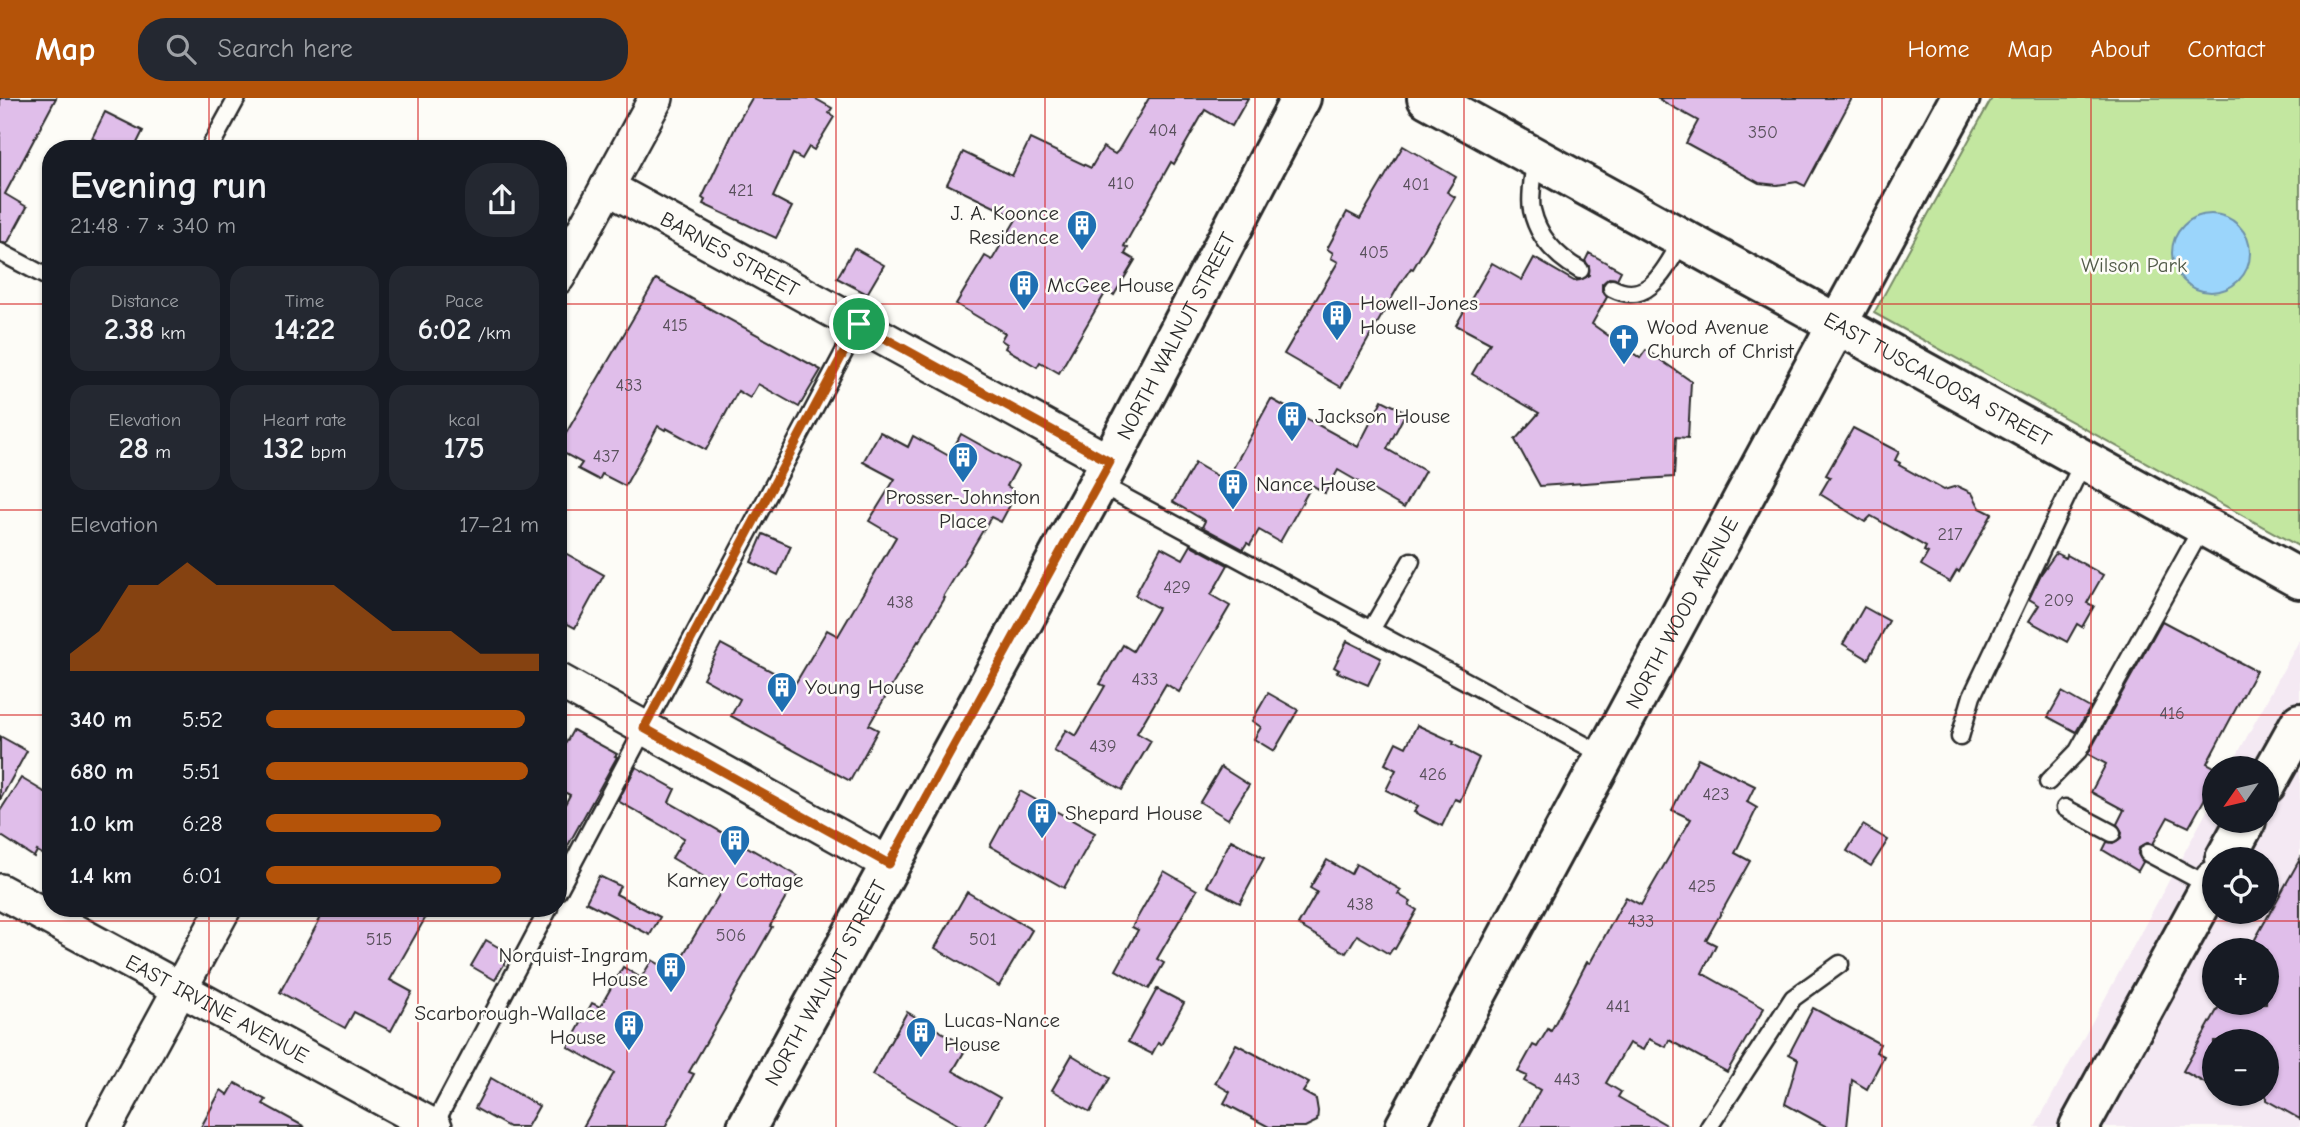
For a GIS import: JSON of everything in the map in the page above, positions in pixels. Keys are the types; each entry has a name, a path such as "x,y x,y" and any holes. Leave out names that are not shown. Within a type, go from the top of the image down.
{"street":[{"path":"567,260 656,98"},
{"name":"NORTH WALNUT STREET","path":"747,1127 1104,472 1301,98"},
{"name":"EAST TUSCALOOSA STREET","path":"1427,98 2300,579"},
{"name":"NORTH WOOD AVENUE","path":"1405,1127 1959,98"},
{"name":"BARNES STREET","path":"607,187 859,324 1104,472"},
{"path":"567,685 889,864"},
{"path":"2279,761 2300,723"},
{"name":"EAST IRVINE AVENUE","path":"0,891 42,913"},
{"path":"2079,1127 2202,901"},
{"name":"EAST IRVINE AVENUE","path":"49,917 434,1127"},
{"path":"105,1127 219,917"}],"lane":[{"path":"214,140 237,98"},
{"path":"1535,157 1531,208 1545,241 1564,261 1580,271"},
{"path":"1612,288 1634,294 1648,289 1658,280 1683,239"},
{"path":"0,252 42,274"},
{"path":"567,874 859,324"},
{"path":"1960,737 1972,696 2084,460"},
{"path":"1104,472 1371,630 1606,757"},
{"path":"2048,782 2078,751 2203,526"},
{"path":"1371,630 1411,561"},
{"path":"2065,808 2112,834"},
{"path":"2148,853 2202,870"},
{"path":"434,1127 544,917"},
{"path":"1709,1127 1793,998 1840,964"}],"shaded area":[{"path":"2300,639 2300,1127 2035,1127 2202,820 2202,833 2279,833 2279,756 2237,756"}],"green space":[{"name":"Wilson Park","path":"1992,98 2300,98 2300,547 1874,313"}],"water":[{"path":"2211,214 2226,217 2239,225 2247,238 2250,253 2247,268 2239,281 2226,289 2211,292 2196,289 2183,281 2175,268 2172,253 2175,238 2183,225 2196,217"}],"building":[{"path":"0,98 56,98 5,194 27,207 7,244 0,242"},
{"path":"752,98 814,98 832,108 829,113 834,117 814,150 809,147 802,159 793,154 773,197 792,207 776,238 703,204 705,200 702,198"},
{"path":"1149,98 1248,98 1232,126 1205,110 1174,164 1171,162 1124,246 1128,248 1125,254 1135,260 1114,295 1107,290 1059,373 1040,362 1037,367 1005,348 1007,344 1001,340 1005,333 956,304 985,256 992,260 1017,218 947,184 963,152 1012,176 1030,139 1091,168 1103,147 1115,154 1118,151"},
{"path":"1657,98 1852,98 1805,186 1797,182 1777,185 1759,183 1686,143 1698,121"},
{"path":"105,112 143,131 138,140 92,138"},
{"path":"1403,146 1456,177 1447,192 1455,197 1413,269 1411,268 1398,287 1341,387 1284,354 1338,262 1331,258 1333,253 1327,249 1347,212 1360,219"},
{"path":"854,248 884,265 867,294 837,278"},
{"name":"Wood Avenue Church of Christ","path":"1589,253 1621,271 1617,279 1609,278 1602,284 1602,291 1607,297 1592,324 1640,358 1646,350 1691,381 1688,438 1676,437 1674,477 1540,486 1515,440 1539,413 1472,374 1490,343 1456,325 1492,263 1522,280 1534,258 1574,281 1589,275 1589,266 1585,261"},
{"path":"656,279 821,370 799,407 758,384 750,398 738,391 706,450 658,426 625,486 602,474 599,480 578,469 582,463 567,455 567,432"},
{"path":"1271,399 1358,447 1382,400 1406,412 1387,449 1425,471 1404,508 1338,470 1325,493 1312,485 1280,542 1259,530 1250,545 1247,543 1243,549 1202,527 1205,521 1173,502 1195,463 1226,481"},
{"path":"1853,428 1899,452 1895,460 1899,465 1944,490 1957,486 1972,493 1980,508 1992,514 1959,572 1957,570 1950,582 1921,565 1928,553 1924,551 1926,547 1871,516 1865,522 1820,494 1830,477 1826,475"},
{"path":"880,432 908,447 913,436 949,456 961,434 1018,466 1007,486 1017,492 1001,522 991,517 869,725 878,730 850,781 731,716 740,699 703,678 721,644 795,684 827,630 838,636 896,537 869,521 895,479 863,462"},
{"path":"763,534 791,546 778,575 751,562"},
{"path":"1191,545 1228,565 1211,595 1230,606 1179,692 1166,684 1137,733 1151,741 1122,790 1054,751 1066,730 1076,736 1105,686 1100,684 1123,645 1133,651 1158,608 1135,595 1161,547 1183,559"},
{"path":"2056,553 2066,558 2067,555 2103,575 2087,603 2094,606 2082,627 2077,624 2067,642 2029,621 2039,605 2029,599 2041,574"},
{"path":"567,554 604,575 575,628 567,624"},
{"path":"1864,607 1889,621 1868,659 1843,644"},
{"path":"2162,621 2256,671 2211,756 2202,756 2202,804 2189,827 2168,817 2153,844 2147,843 2139,848 2138,854 2143,862 2138,871 2103,850 2107,842 2113,843 2121,838 2122,832 2117,824 2124,810 2091,792 2106,764 2088,754"},
{"path":"1347,641 1381,658 1368,685 1337,672 1339,670 1334,667"},
{"path":"2062,692 2090,708 2076,732 2048,717"},
{"path":"1268,693 1298,710 1274,751 1254,739 1261,727 1252,721"},
{"path":"1417,725 1454,742 1453,744 1479,758 1460,801 1455,799 1442,826 1414,812 1418,806 1386,790 1396,770 1385,764 1396,742 1406,747"},
{"path":"573,730 617,754 617,757 567,847 567,800 570,795 567,794 567,741"},
{"path":"0,736 27,751 0,800"},
{"path":"1698,758 1755,786 1747,802 1757,808 1735,853 1750,861 1706,940 1716,945 1702,973 1764,1008 1727,1072 1669,1040 1666,1047 1649,1039 1643,1050 1629,1043 1606,1083 1621,1092 1618,1097 1670,1127 1520,1127 1540,1090 1524,1081 1527,1076 1518,1072 1533,1045 1537,1047 1548,1029 1551,1031 1587,962 1590,963 1626,897 1641,905 1691,819 1672,810"},
{"path":"636,767 675,789 669,802 798,876 689,1072 694,1074 665,1127 583,1127 614,1073 568,1047 592,1003 600,1007 623,967 641,978 652,960 666,968 673,955 680,960 723,888 672,858 684,838 618,801"},
{"path":"1221,767 1249,785 1228,819 1200,802"},
{"path":"21,778 42,791 42,854 37,851 34,857 0,835 0,811"},
{"name":"Shepard House","path":"1020,791 1095,833 1064,888 990,846"},
{"path":"1863,825 1888,840 1871,866 1847,851"},
{"path":"1231,840 1264,858 1240,903 1207,886"},
{"path":"2300,859 2300,1119 2277,1106 2279,1106 2279,1029 2206,1029 2214,1015 2279,1015 2279,938 2256,938 2264,924 2279,924 2279,896"},
{"path":"1327,860 1351,874 1356,864 1401,890 1398,894 1411,902 1409,905 1417,910 1395,949 1389,954 1357,935 1346,953 1298,925 1317,892 1310,888"},
{"path":"1164,871 1197,890 1157,959 1164,963 1149,989 1116,970 1138,930 1132,927"},
{"path":"599,876 620,886 616,894 660,917 650,935 586,902"},
{"path":"967,892 1032,930 999,986 935,948"},
{"path":"321,917 426,917 390,980 412,992 391,1031 354,1012 345,1028 280,992"},
{"path":"486,940 510,954 495,980 471,966"},
{"path":"1157,989 1184,1003 1161,1045 1158,1043 1152,1054 1128,1042"},
{"path":"1813,1008 1880,1044 1876,1052 1884,1056 1867,1089 1852,1080 1847,1127 1827,1127 1785,1104 1798,1059 1789,1054"},
{"name":"Lucas-Nance House","path":"907,1012 967,1047 953,1071 1000,1098 984,1127 962,1127 872,1075"},
{"path":"2202,1037 2202,1081 2183,1071"},
{"path":"1236,1044 1309,1083 1303,1092 1316,1099 1317,1121 1305,1127 1269,1127 1224,1103 1230,1092 1215,1083"},
{"path":"1072,1055 1110,1078 1090,1112 1052,1090"},
{"path":"491,1078 539,1106 527,1127 509,1127 475,1108"},
{"path":"235,1083 266,1100 263,1104 305,1127 201,1127 221,1090 228,1095"}],"place":[{"name":"J. A. Koonce Residence","path":"1082,252"},
{"name":"McGee House","path":"1024,312"},
{"name":"Howell-Jones House","path":"1337,342"},
{"name":"Wood Avenue Church of Christ","path":"1624,366"},
{"name":"Jackson House","path":"1292,443"},
{"name":"Prosser-Johnston Place","path":"963,484"},
{"name":"Nance House","path":"1233,511"},
{"name":"Young House","path":"782,714"},
{"name":"Shepard House","path":"1042,840"},
{"name":"Karney Cottage","path":"735,867"},
{"name":"Norquist-Ingram House","path":"671,994"},
{"name":"Scarborough-Wallace House","path":"629,1052"},
{"name":"Lucas-Nance House","path":"921,1059"}],"route":[{"path":"859,324 1110,462 889,864 644,728 859,324"}]}
